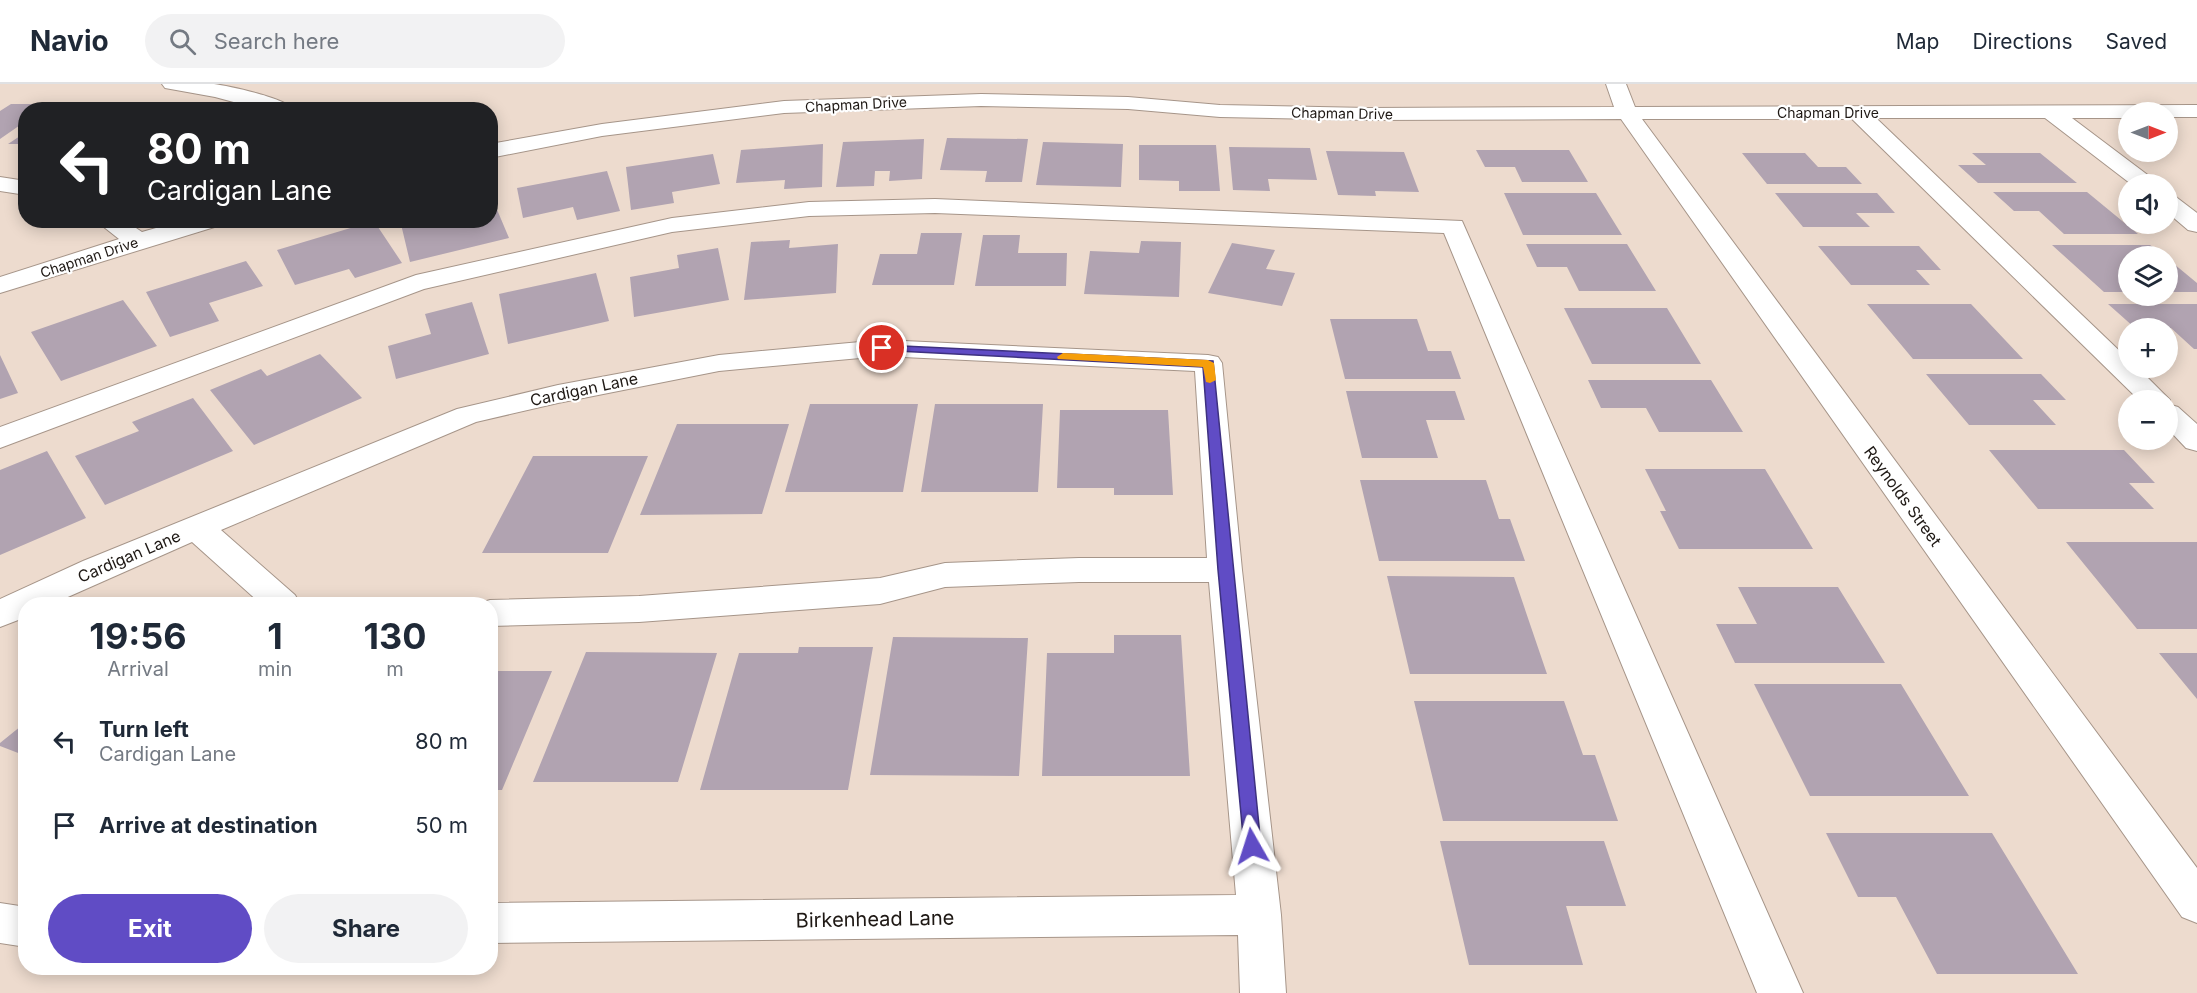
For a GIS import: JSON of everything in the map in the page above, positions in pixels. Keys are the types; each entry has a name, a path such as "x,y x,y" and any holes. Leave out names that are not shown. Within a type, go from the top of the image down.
{"street":[{"path":"172,84 192,86 264,102"},
{"name":"Reynolds Street","path":"1616,84 1627,113 2197,903"},
{"name":"Chapman Drive","path":"498,149 611,128 784,107 992,100 1218,102 1368,114 2197,111"},
{"path":"1857,112 2145,390"},
{"path":"2051,112 2132,174"},
{"path":"0,184 18,187"},
{"path":"0,438 416,283 672,225 809,209 935,206 1454,226 1780,993"},
{"path":"2178,210 2197,225"},
{"path":"119,228 138,241"},
{"name":"Chapman Drive","path":"0,285 184,228"},
{"name":"Cardigan Lane","path":"39,597 197,528 467,416 558,394 719,363 882,348 1208,363 1225,570"},
{"path":"2178,423 2197,441"},
{"path":"197,528 275,597"},
{"path":"498,613 639,609 880,591 945,575 1079,570 1225,570 1259,915 1263,993"},
{"name":"Cardigan Lane","path":"0,614 18,606"},
{"name":"Birkenhead Lane","path":"498,923 1259,915"},
{"path":"0,922 18,925"}],"building":[{"path":"11,104 18,104 18,127 0,139 0,111"},
{"path":"18,137 18,144 8,144"},
{"path":"947,138 1028,139 1022,182 985,182 987,171 940,170"},
{"path":"924,139 922,179 889,181 890,171 875,171 874,186 836,187 843,142"},
{"path":"1043,142 1123,144 1121,187 1036,185"},
{"path":"823,144 822,187 784,189 785,180 736,183 741,150"},
{"path":"1139,145 1216,145 1220,191 1179,191 1179,181 1139,180"},
{"path":"1229,147 1310,148 1317,180 1268,179 1270,191 1233,190"},
{"path":"1476,150 1569,150 1588,182 1522,182 1515,167 1485,167"},
{"path":"1326,151 1404,152 1419,192 1375,191 1376,196 1338,195"},
{"path":"1742,153 1805,153 1818,167 1846,167 1862,184 1767,184"},
{"path":"1972,153 2040,153 2077,183 1978,183 1958,165 1986,165"},
{"path":"713,154 720,184 672,192 674,203 631,210 626,167"},
{"path":"607,171 620,211 577,220 573,207 523,218 517,188"},
{"path":"1993,192 2087,192 2118,218 2118,234 2064,234 2039,211 2014,211"},
{"path":"1504,193 1596,193 1622,235 1523,235"},
{"path":"1775,193 1877,193 1895,213 1856,213 1870,227 1803,227"},
{"path":"498,212 509,238 410,262 402,228 498,228"},
{"path":"351,228 379,228 402,263 355,278 349,269 295,285 277,250"},
{"path":"921,233 962,233 954,285 872,285 880,254 917,254"},
{"path":"983,235 1020,235 1018,253 1067,253 1066,286 975,286"},
{"path":"790,240 789,248 838,244 836,293 744,300 751,242"},
{"path":"1141,241 1181,242 1179,297 1084,294 1090,251 1139,253"},
{"path":"1232,243 1275,250 1266,269 1295,273 1282,306 1208,293"},
{"path":"1526,244 1627,244 1656,291 1579,291 1567,267 1537,267"},
{"path":"2052,245 2151,246 2118,246 2118,292 2104,292"},
{"path":"1818,246 1919,246 1941,270 1916,270 1930,285 1851,285"},
{"path":"718,248 729,300 634,317 630,277 679,268 677,255"},
{"path":"246,261 263,286 209,303 219,321 170,337 146,292"},
{"path":"2178,267 2197,283 2197,292 2178,292"},
{"path":"596,273 609,321 508,344 499,294"},
{"path":"123,300 157,346 61,381 31,332"},
{"path":"472,302 489,354 396,379 388,346 431,334 425,314"},
{"path":"1867,304 1971,304 2023,359 1913,359"},
{"path":"2108,304 2178,306 2178,304 2197,304 2197,349 2194,349 2178,334 2178,318 2124,318"},
{"path":"1564,308 1667,308 1701,364 1592,364"},
{"path":"1330,319 1417,319 1428,351 1451,351 1461,379 1345,379"},
{"path":"320,354 362,398 254,445 210,390 261,369 267,376"},
{"path":"0,355 18,393 0,399"},
{"path":"1926,374 2041,374 2066,400 2033,400 2056,425 1969,425"},
{"path":"1588,380 1711,380 1743,432 1659,432 1646,408 1601,408"},
{"path":"1346,391 1455,391 1465,420 1426,420 1438,458 1362,458"},
{"path":"193,398 233,451 105,505 75,456 139,431 132,422"},
{"path":"810,404 918,404 903,492 785,492"},
{"path":"935,404 1043,404 1038,492 921,492"},
{"path":"1060,410 1168,410 1173,495 1114,495 1114,488 1057,488"},
{"path":"677,424 789,424 762,514 640,515"},
{"path":"1989,450 2124,450 2155,483 2129,483 2154,509 2038,509"},
{"path":"47,451 86,518 0,555 0,470"},
{"path":"533,456 648,456 608,553 482,553"},
{"path":"1645,469 1765,469 1813,549 1679,549 1660,511 1666,511"},
{"path":"1360,480 1486,480 1499,519 1510,519 1525,561 1379,561"},
{"path":"2066,542 2197,542 2197,629 2137,629"},
{"path":"1387,576 1514,577 1547,674 1410,674"},
{"path":"1738,587 1838,587 1885,663 1735,663 1716,624 1757,624"},
{"path":"1114,635 1181,635 1190,776 1042,776 1047,653 1114,653"},
{"path":"893,637 1028,638 1019,776 870,775"},
{"path":"799,647 873,647 848,790 700,790 739,653 798,653"},
{"path":"586,652 717,653 678,782 533,782"},
{"path":"2159,653 2197,653 2197,699"},
{"path":"498,671 552,671 502,790 498,790"},
{"path":"1754,684 1901,684 1969,796 1810,796"},
{"path":"1414,701 1564,701 1583,755 1595,755 1618,821 1443,821"},
{"path":"18,728 18,753 0,746 0,743"},
{"path":"1826,833 1992,833 2078,974 1937,974 1896,897 1858,897"},
{"path":"1440,841 1604,841 1626,906 1566,906 1583,965 1469,965"}],"slow traffic":[{"path":"1063,357 1208,363 1210,380"}],"route":[{"path":"882,348 1208,363 1225,570 1252,846"}]}
